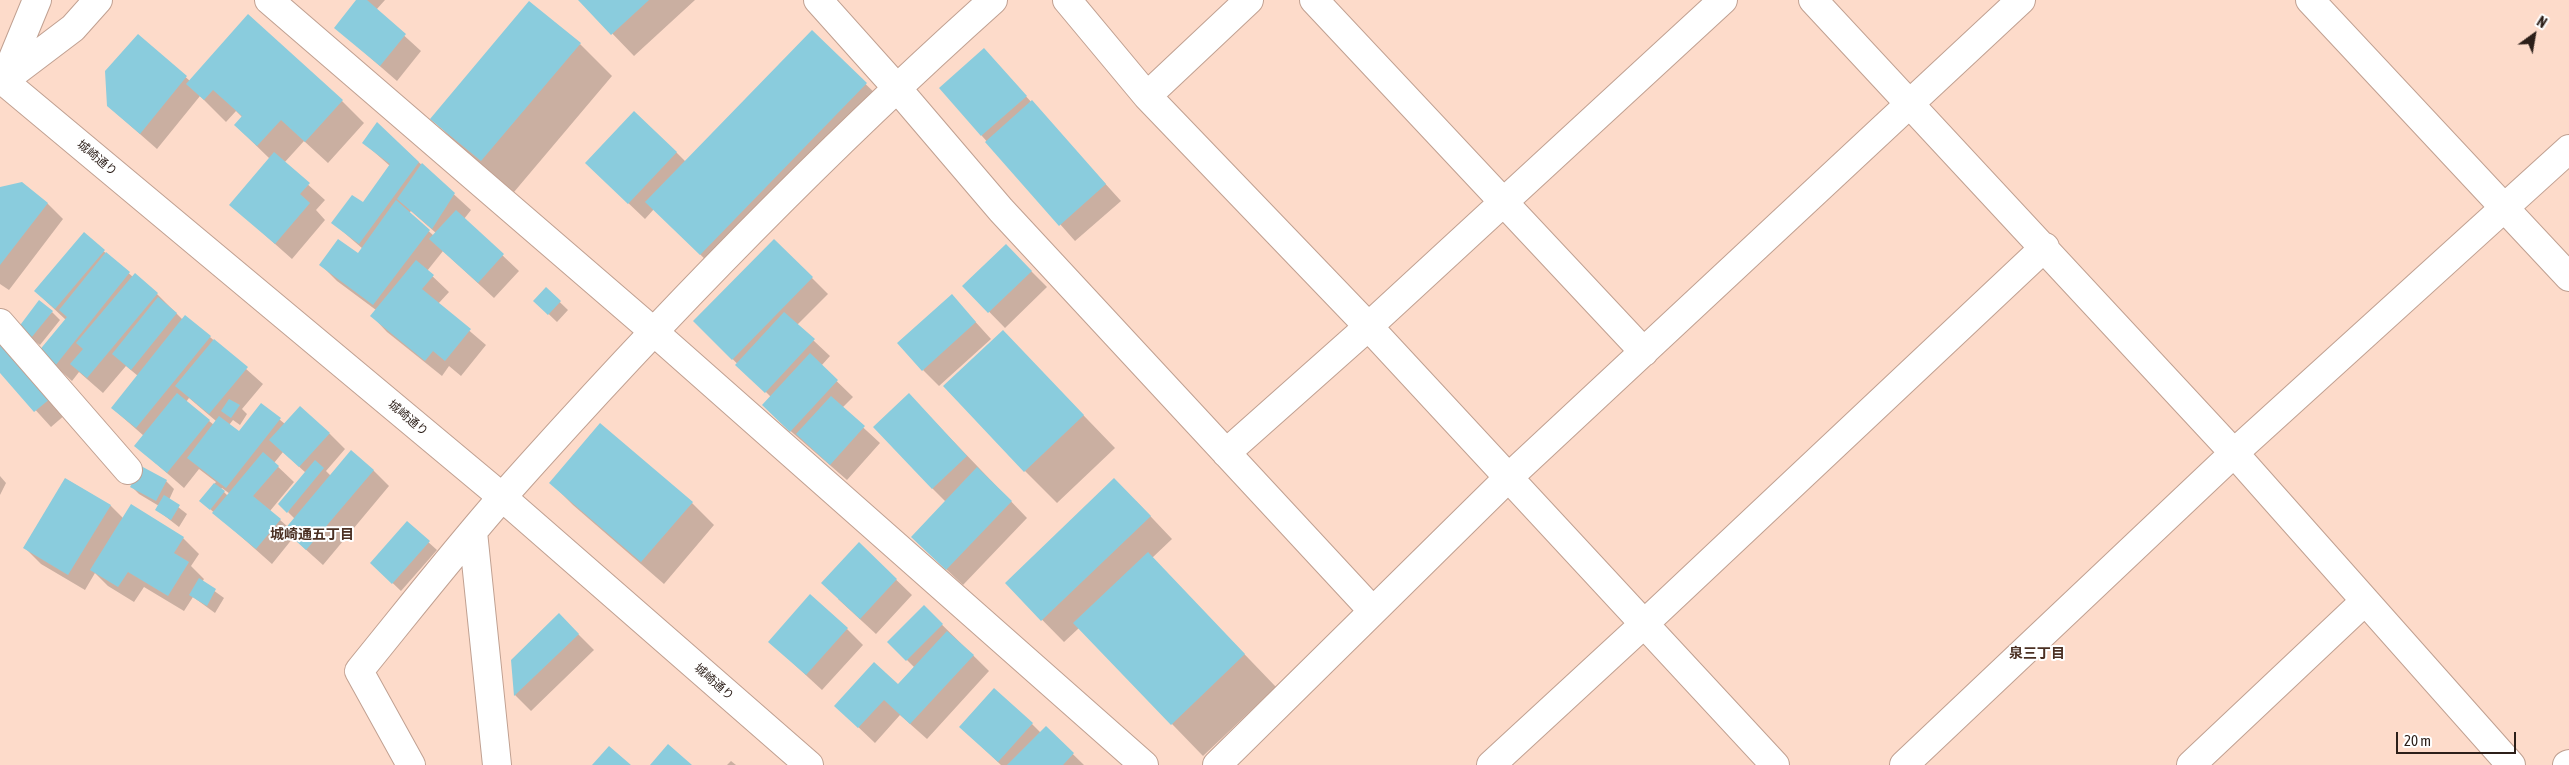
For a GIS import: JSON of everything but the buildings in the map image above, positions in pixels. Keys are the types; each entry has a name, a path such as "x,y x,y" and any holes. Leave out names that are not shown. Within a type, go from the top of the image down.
{"street":[{"path":"1,81 37,0"},
{"path":"1,81 73,28 98,0"},
{"path":"269,0 653,331 1144,765"},
{"path":"818,0 896,87 1001,210 1372,610"},
{"path":"411,765 359,671 502,497 653,331 896,87 993,0"},
{"path":"1068,0 1147,96 1367,325 1775,765"},
{"path":"1147,96 1249,0"},
{"path":"1314,0 1644,352"},
{"path":"1226,453 1723,0"},
{"path":"1813,0 2045,247 2234,453 2511,765"},
{"path":"1217,765 1372,610 1508,478 2021,0"},
{"path":"2310,0 2569,277"},
{"name":"城崎通り","path":"1,81 502,497 809,765"},
{"path":"1904,765 2234,453 2569,149"},
{"path":"1491,765 1644,624 2045,247"},
{"path":"0,323 128,470"},
{"path":"473,532 497,765"},
{"path":"2191,765 2365,601"}],"district":[{"name":"城崎通五丁目","path":"312,535"},
{"name":"泉三丁目","path":"2037,654"}]}
